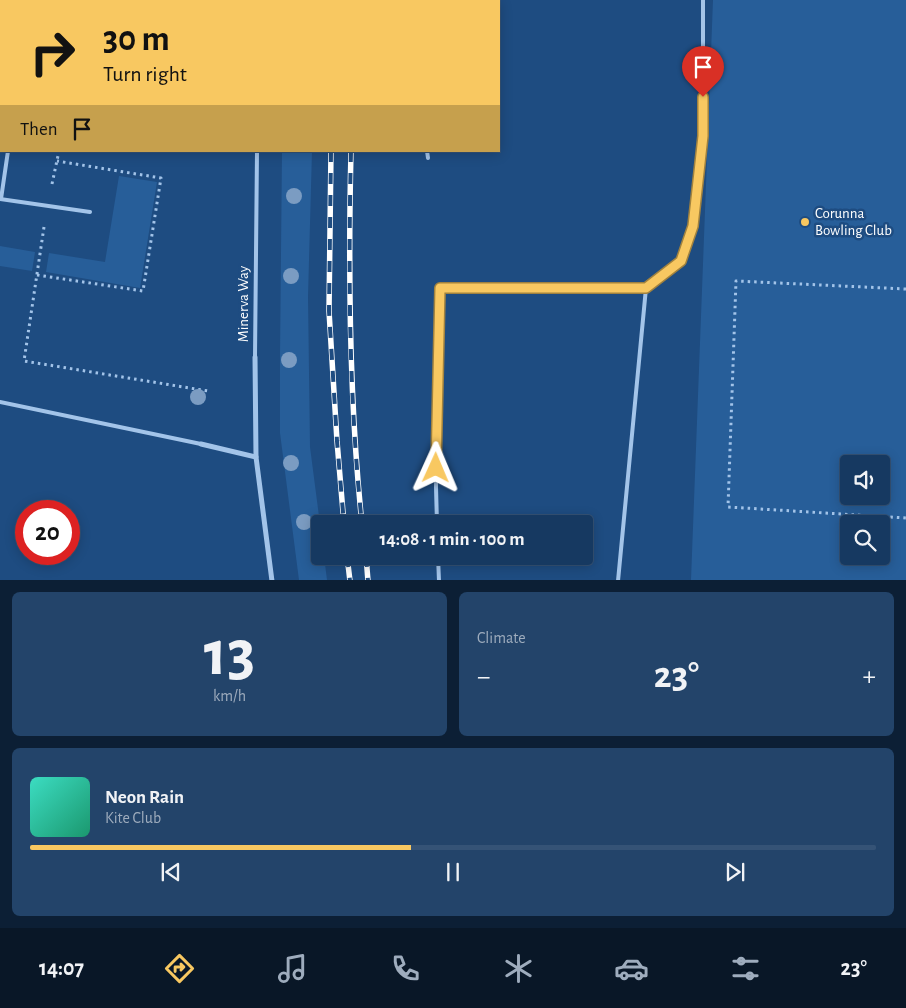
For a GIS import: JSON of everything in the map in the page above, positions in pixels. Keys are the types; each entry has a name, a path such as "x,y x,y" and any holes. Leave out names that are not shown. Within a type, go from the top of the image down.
{"street":[{"name":"Minerva Way","path":"255,357 256,457 272,580"},
{"path":"201,444 256,457"}],"lane":[{"path":"437,515 440,288 646,288 681,261 693,226 703,136 703,0"},
{"path":"8,152 1,199 90,212"},
{"name":"Minerva Way","path":"255,357 257,152"},
{"path":"428,152 428,158"},
{"path":"618,580 646,288"},
{"path":"0,402 201,444"},
{"path":"438,565 439,580"}],"path":[{"path":"59,152 47,206 24,361 208,391"},
{"path":"38,275 143,291 161,178 57,161"},
{"path":"906,289 736,282 728,507 906,518"}],"shaded area":[{"name":"Corunna Bowling Club","path":"713,0 906,0 906,580 691,580"},
{"path":"282,152 312,152 308,297 310,447 319,515 311,515 311,565 325,565 327,580 299,580 280,433"},
{"path":"119,176 157,182 140,288 46,272 49,253 105,262"},
{"path":"0,246 35,252 32,271 0,266"}],"railway":[{"path":"331,152 329,311 343,515"},
{"path":"351,152 350,338 354,431 361,515"},
{"path":"348,565 350,580"},
{"path":"367,565 368,580"}],"place":[{"name":"Corunna Bowling Club","path":"805,222"}],"route":[{"path":"436,468 440,288 646,288 681,261 693,226 703,136 703,97"}]}
